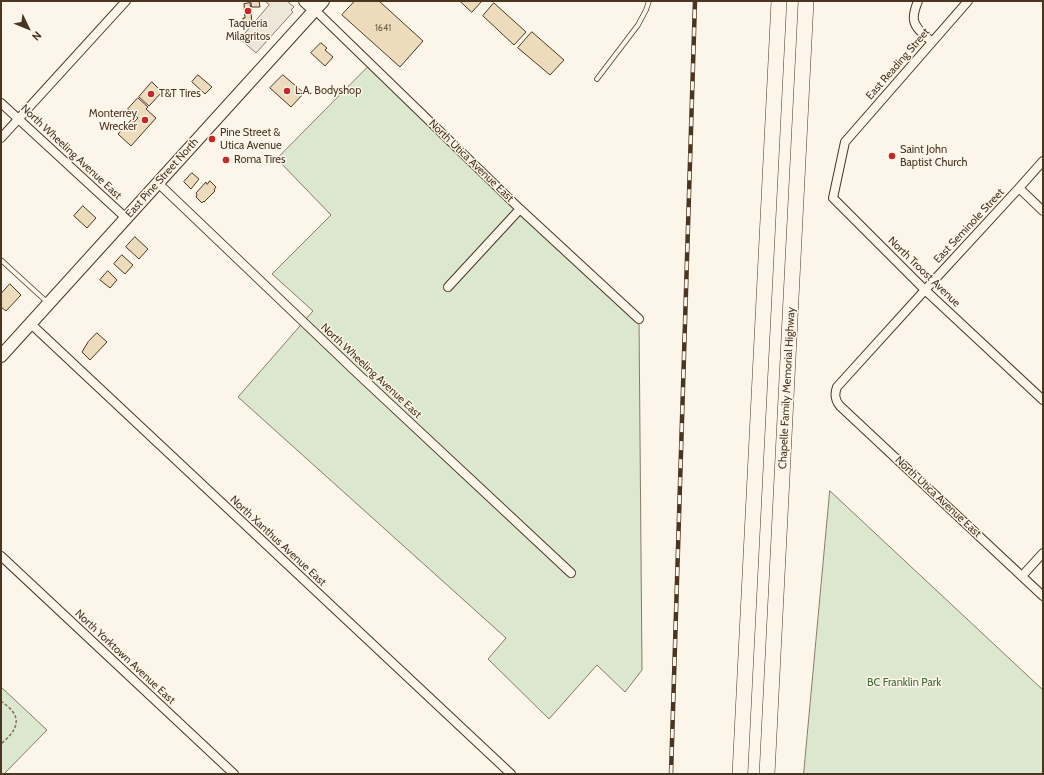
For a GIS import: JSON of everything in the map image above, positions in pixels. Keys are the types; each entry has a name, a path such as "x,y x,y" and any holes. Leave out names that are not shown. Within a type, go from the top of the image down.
{"highway":[{"path":"740,774 779,1"},
{"name":"Chapelle Family Memorial Highway","path":"767,774 805,25 808,1"}],"main road":[{"name":"North Utica Avenue East","path":"305,1 319,6"},
{"name":"East Pine Street North","path":"1,356 319,6"}],"street":[{"path":"1,138 126,1"},
{"path":"918,1 913,19 921,32 932,42"},
{"name":"East Reading Street","path":"845,142 968,1"},
{"name":"North Utica Avenue East","path":"319,6 520,209 639,319"},
{"name":"North Wheeling Avenue East","path":"1,102 126,218"},
{"name":"North Troost Avenue","path":"845,142 833,198 925,290 1043,400"},
{"name":"East Seminole Street","path":"835,397 837,387 1043,161"},
{"name":"North Wheeling Avenue East","path":"158,183 358,374 571,573"},
{"path":"1019,188 1043,211"},
{"path":"448,287 520,209"},
{"name":"North Xanthus Avenue East","path":"31,324 511,774"},
{"name":"North Utica Avenue East","path":"835,397 840,406 1043,596"},
{"path":"1022,576 1043,553"},
{"name":"North Yorktown Avenue East","path":"1,556 234,774"}],"lane":[{"path":"597,79 638,26 649,1"},
{"path":"1,260 49,303"}],"path":[{"path":"1,701 13,712 16,718 14,730 1,744"}],"green space":[{"path":"371,64 639,319 642,670 625,692 597,665 549,719 488,659 506,638 238,397 313,311 272,274 331,215 277,159"},
{"name":"BC Franklin Park","path":"830,491 1043,690 1043,774 804,774"},
{"path":"1,687 47,730 4,774 1,774"}],"shaded area":[{"path":"265,1 287,1 294,7 291,10 293,12 256,53 240,39 269,5"}],"building":[{"path":"251,1 259,1 260,7 252,7"},
{"path":"355,1 379,1 423,41 400,67 342,15"},
{"path":"460,1 482,1 472,12"},
{"name":"Taqueria Milagritos","path":"250,3 252,23 243,24 243,18 245,18 244,4"},
{"path":"494,3 526,32 514,45 483,16"},
{"path":"532,32 564,60 550,75 518,48"},
{"path":"321,43 327,48 325,50 333,57 325,66 311,53"},
{"path":"198,75 212,87 205,94 192,82"},
{"name":"L.A. Bodyshop","path":"283,75 304,93 291,107 270,88"},
{"name":"T&T Tires","path":"152,82 162,92 149,106 139,97"},
{"name":"Monterrey Wrecker","path":"138,98 148,107 146,109 156,118 131,146 118,134 132,119 134,122 138,118 128,109"},
{"path":"192,173 199,179 191,189 184,182"},
{"path":"210,181 216,187 214,190 215,191 202,203 196,197 196,193 206,182 207,184"},
{"path":"83,206 96,218 87,228 74,216"},
{"path":"135,237 148,249 139,259 126,247"},
{"path":"122,255 133,265 125,274 114,264"},
{"path":"108,271 117,280 110,288 100,280"},
{"path":"10,284 21,295 6,311 1,307 1,294"},
{"path":"97,333 107,342 90,360 82,352 88,342"}],"railway":[{"path":"671,774 695,1"}],"place":[{"name":"Taqueria Milagritos","path":"248,11"},
{"name":"L.A. Bodyshop","path":"287,91"},
{"name":"T&T Tires","path":"151,94"},
{"name":"Monterrey Wrecker","path":"145,120"},
{"name":"Pine Street & Utica Avenue","path":"212,139"},
{"name":"Saint John Baptist Church","path":"892,156"},
{"name":"Roma Tires","path":"226,160"}]}
